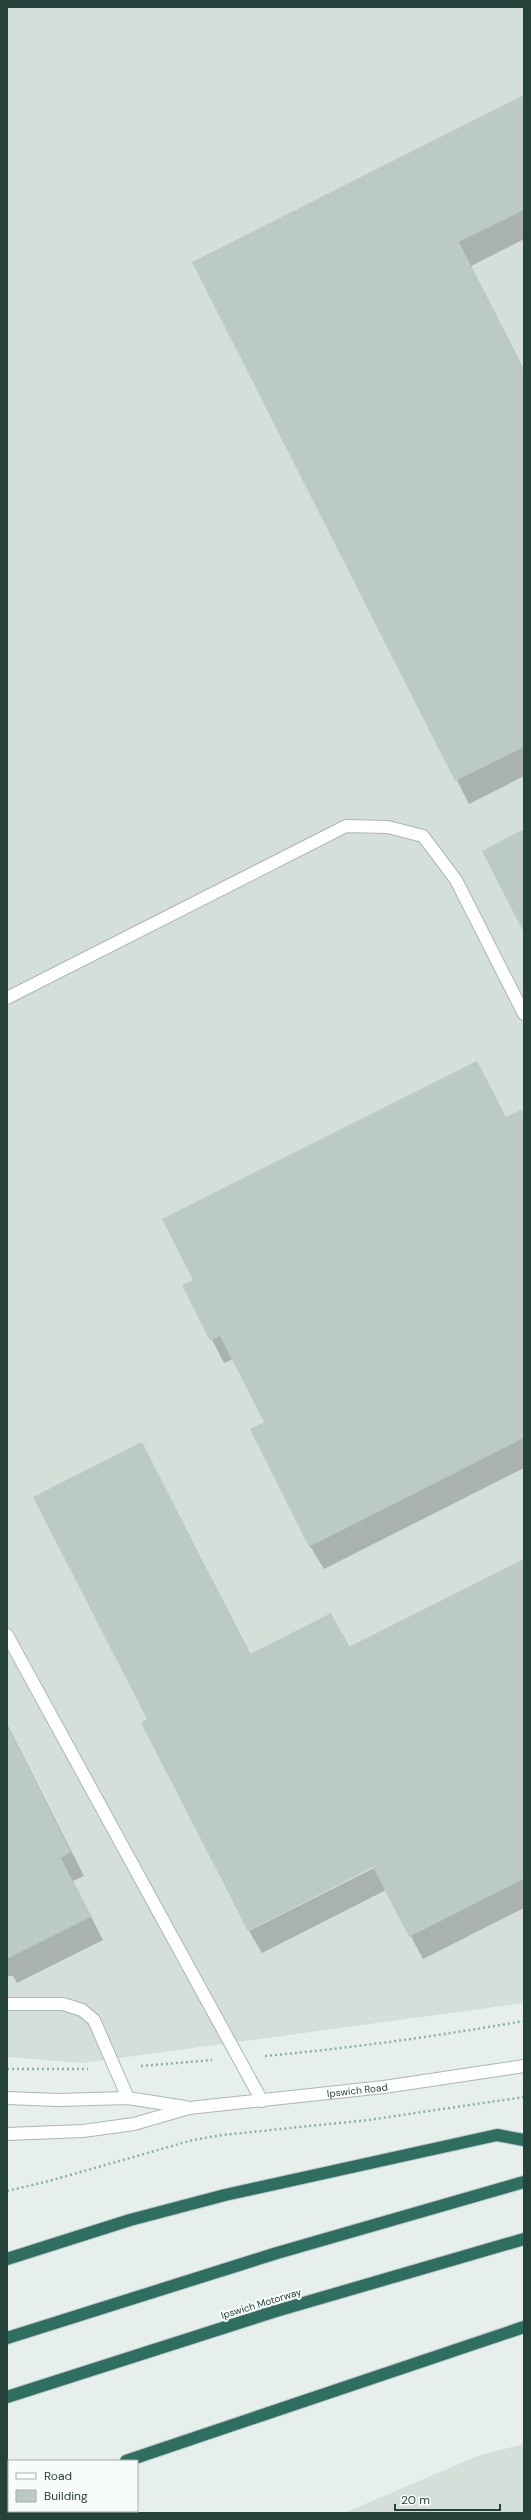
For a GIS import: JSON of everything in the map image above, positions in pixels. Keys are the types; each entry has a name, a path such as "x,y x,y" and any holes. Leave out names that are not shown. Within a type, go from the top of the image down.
{"highway":[{"path":"7,2259 130,2220 225,2195 497,2135 524,2140"},
{"path":"7,2338 277,2253 524,2182"},
{"name":"Ipswich Motorway","path":"7,2397 276,2311 524,2238"},
{"path":"129,2460 524,2327"}],"street":[{"path":"7,998 346,826 388,827 423,836 456,880 524,1014"},
{"path":"7,1635 262,2101"},
{"path":"7,2004 63,2004 82,2010 94,2020 128,2098"},
{"name":"Ipswich Road","path":"7,2134 83,2131 134,2124 189,2108 384,2087 524,2066"},
{"name":"Ipswich Road","path":"7,2098 58,2100 128,2098 189,2108"}],"path":[{"path":"7,2191 49,2181 193,2140 222,2135 382,2118 524,2097"}],"shaded area":[{"path":"7,7 524,7 524,2003 82,2063 7,2057"},
{"path":"524,2444 524,2513 344,2513 480,2455"}],"building":[{"path":"524,95 524,210 459,242 524,371 524,747 455,781 192,262"},
{"path":"524,829 524,933 482,851"},
{"path":"477,1061 506,1117 521,1110 524,1116 524,1438 309,1547 250,1429 264,1422 220,1336 210,1341 182,1285 193,1280 162,1219"},
{"path":"142,1442 250,1654 331,1613 349,1647 524,1559 524,1879 409,1937 373,1867 248,1931 141,1723 147,1719 33,1497"},
{"path":"7,1725 71,1852 61,1858 91,1917 7,1959"}]}
